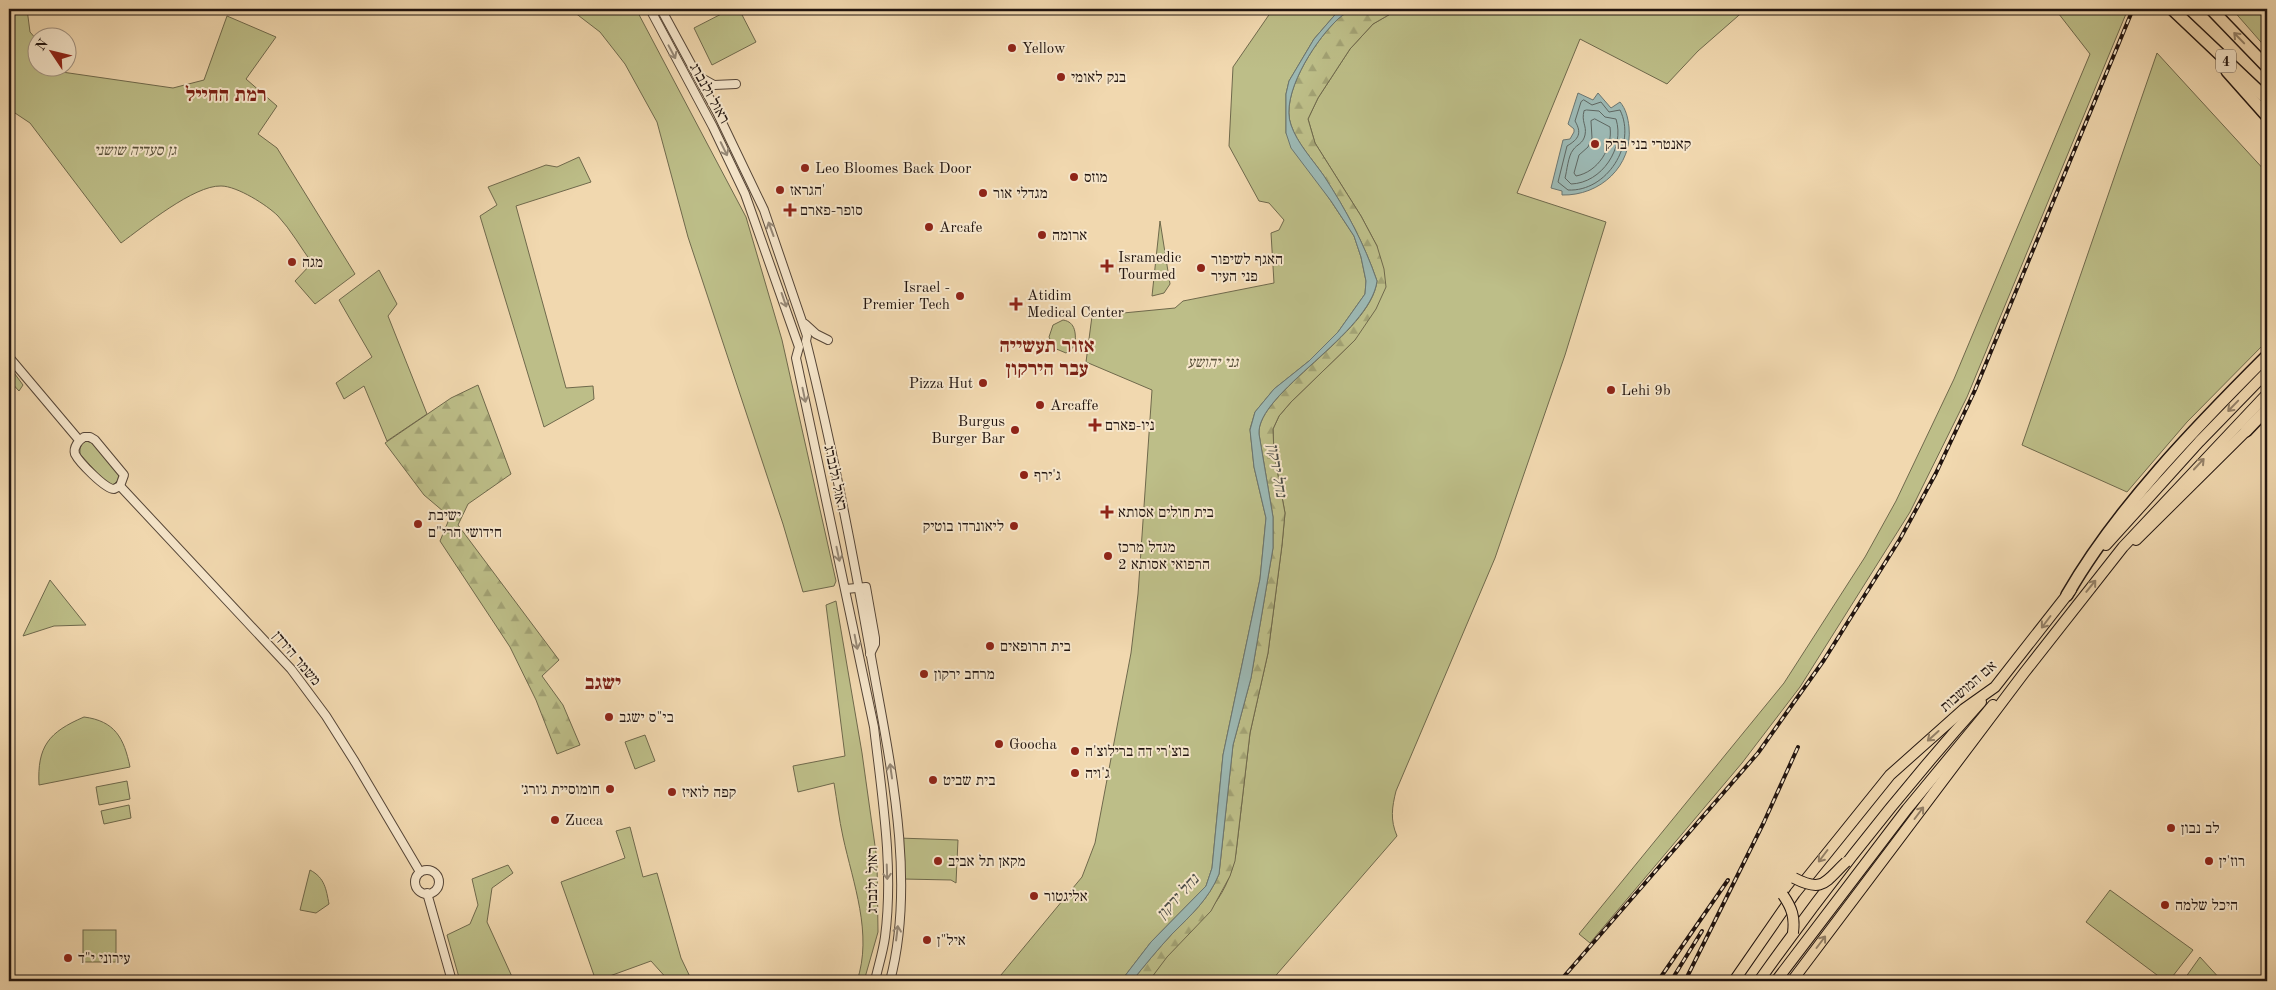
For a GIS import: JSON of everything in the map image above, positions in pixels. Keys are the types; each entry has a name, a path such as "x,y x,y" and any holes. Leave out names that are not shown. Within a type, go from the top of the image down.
{"highway":[{"name":"4","path":"2172,9 2267,100"},
{"name":"4","path":"2211,9 2267,67"},
{"path":"2185,22 2266,115"},
{"path":"2066,595 2107,533 2204,420 2267,356"},
{"path":"2246,431 2267,409"}],"main road":[{"name":"אם המושבות","path":"1734,981 1794,893 1890,775 1964,709 1995,687 2066,595 2133,513 2198,442 2267,372"},
{"name":"אם המושבות","path":"1792,981 2024,673 2109,564 2158,507 2267,394"},
{"path":"2109,564 2142,536 2246,431"},
{"path":"1776,981 1907,809 1989,709 2024,673"},
{"path":"1759,981 1846,862 1934,753 1995,687"},
{"path":"1794,878 1808,885 1818,886 1824,883 1846,862"},
{"path":"1783,895 1794,919 1793,933"}],"street":[{"name":"ראול ולנברג","path":"650,9 726,152 745,194 781,291 799,347 796,358 874,728 885,831 888,899 885,938 875,981"},
{"name":"ראול ולנברג","path":"661,9 697,75 764,210 802,321 859,588 866,587 875,638 875,644 870,654 896,803 900,867 900,905 890,981"},
{"path":"697,75 714,85 736,84"},
{"path":"802,321 809,329 828,340"},
{"path":"9,357 79,440"},
{"path":"90,437 95,440 124,475 120,486 114,489 104,486 76,456 76,446 79,440 90,437"},
{"name":"משמר הירדן","path":"120,486 291,669 326,716 420,872"},
{"path":"846,589 859,588"},
{"path":"431,871 437,876 437,888 427,893 420,891 416,886 415,878 420,872 431,871"},
{"path":"427,893 452,981"}],"green space":[{"name":"גן סעדיה שושני","path":"27,9 29,28 28,78 78,78 78,74 173,88 204,80 227,16 276,37 246,79 277,106 258,134 277,148 355,274 315,304 295,281 312,263 287,227 278,216 259,202 235,189 221,186 197,192 183,199 121,243 30,123 9,109 9,11"},
{"path":"570,9 636,9 746,217 782,340 836,581 834,586 803,592 783,524 688,237 657,122 625,64 600,32"},
{"path":"731,9 739,9 756,42 712,65 694,28"},
{"name":"גני יהושע","path":"1273,9 1340,9 1314,39 1289,81 1286,94 1286,133 1354,236 1366,281 1365,294 1338,332 1309,361 1274,389 1255,412 1250,429 1254,467 1266,518 1260,579 1223,755 1212,868 1206,886 1151,942 1121,981 996,981 1082,877 1095,843 1131,653 1138,594 1152,390 1086,362 1092,316 1175,308 1183,301 1274,283 1271,233 1279,230 1284,220 1269,203 1259,201 1229,146 1233,67"},
{"path":"1352,9 1399,9 1373,24 1350,49 1318,98 1308,119 1315,143 1361,216 1377,246 1384,269 1386,287 1376,309 1355,340 1291,402 1279,416 1273,429 1274,454 1285,513 1268,653 1250,733 1235,861 1230,876 1211,911 1167,957 1149,981 1132,981 1199,906 1219,874 1233,745 1251,678 1273,548 1273,517 1259,434 1263,418 1275,400 1356,322 1370,301 1377,281 1354,227 1324,176 1297,138 1291,125 1289,113 1294,85 1309,56 1317,43 1336,21"},
{"path":"1399,9 1746,9 1698,51 1667,84 1580,39 1517,193 1606,222 1565,355 1495,558 1396,791 1392,814 1397,836 1271,981 1149,981 1167,956 1218,899 1231,871 1236,853 1250,733 1268,653 1282,545 1285,513 1274,454 1273,429 1279,416 1291,402 1355,340 1377,246 1361,216 1315,143 1308,119 1318,98 1350,49 1373,24"},
{"path":"2055,9 2128,9 1967,397 1910,512 1800,687 1742,763 1590,943 1579,934 1784,683 1865,557 1896,501 1954,379 2090,54"},
{"path":"2232,9 2267,9 2267,49"},
{"path":"2157,53 2267,173 2267,341 2187,422 2127,492 2022,445"},
{"path":"579,157 591,182 516,206 566,388 593,386 594,399 544,427 480,216 497,205 488,187 546,165 557,167"},
{"path":"1160,221 1170,284 1164,293 1152,296"},
{"path":"379,270 397,304 388,316 427,414 387,441 364,386 344,399 336,383 372,357 339,300"},
{"path":"1063,320 1073,326 1075,333 1075,346 1066,353 1054,348 1049,337 1053,325"},
{"path":"9,366 23,385 19,391 9,380"},
{"path":"478,385 511,474 468,504 458,525 559,660 542,676 563,705 580,745 557,754 536,700 510,647 440,541 450,517 424,495 385,443 451,398"},
{"path":"86,441 92,443 119,474 118,480 113,485 107,484 80,454 82,443"},
{"path":"50,580 86,625 54,626 23,636"},
{"path":"836,601 862,753 877,860 878,932 864,981 857,981 863,945 860,909 842,830 834,783 798,792 793,766 845,756 826,605"},
{"path":"84,717 95,719 111,727 121,739 130,767 39,785 40,760 48,742 62,728"},
{"path":"645,735 655,761 635,769 625,742"},
{"path":"127,781 130,799 99,805 96,787"},
{"path":"129,805 131,818 104,824 101,811"},
{"path":"630,827 643,877 657,873 681,958 692,981 669,981 651,961 596,981 561,882 625,858 616,831"},
{"path":"898,838 958,840 956,883 951,880 903,879"},
{"path":"508,865 513,873 492,888 487,922 514,981 460,981 447,935 470,924 478,905 472,879"},
{"path":"310,870 322,880 329,904 316,913 300,910"},
{"path":"2110,890 2193,950 2169,981 2165,981 2086,922"},
{"path":"83,930 116,930 116,962 83,962"},
{"path":"2200,957 2222,981 2183,981"}],"water":[{"path":"1340,9 1352,9 1336,21 1317,43 1309,56 1294,85 1289,113 1291,125 1297,138 1324,176 1354,227 1377,281 1370,301 1355,322 1275,400 1263,418 1259,434 1273,517 1273,548 1251,678 1233,745 1219,874 1199,906 1132,981 1121,981 1151,942 1206,886 1212,868 1223,755 1260,579 1266,518 1254,467 1250,430 1255,412 1274,389 1309,361 1338,332 1365,294 1366,281 1354,236 1331,201 1291,148 1286,133 1286,94 1289,81 1314,39"},
{"name":"קאנטרי בני ברק","path":"1578,93 1593,100 1598,93 1611,108 1620,102 1627,117 1629,141 1626,154 1620,166 1611,176 1589,190 1576,194 1562,195 1562,191 1551,188 1563,140 1570,139 1574,132 1574,129 1568,124"}],"railway":[{"path":"1560,981 1758,753 1824,660 1900,539 1936,473 1975,390 2133,9"},
{"path":"1685,981 1764,822 1798,747"},
{"path":"1658,981 1728,880"},
{"path":"1671,981 1702,931"}],"place":[{"name":"Yellow","path":"1012,48"},
{"name":"בנק לאומי","path":"1061,77"},
{"name":"קאנטרי בני ברק","path":"1595,144"},
{"name":"Leo Bloomes Back Door","path":"805,168"},
{"name":"מוזס","path":"1074,177"},
{"name":"הגראז'","path":"780,190"},
{"name":"מגדלי אור","path":"983,193"},
{"name":"סופר-פארם","path":"790,210"},
{"name":"Arcafe","path":"929,227"},
{"name":"ארומה","path":"1042,235"},
{"name":"מגה","path":"292,262"},
{"name":"Isramedic Tourmed","path":"1107,266"},
{"name":"האגף לשיפור פני העיר","path":"1201,268"},
{"name":"Israel - Premier Tech","path":"960,296"},
{"name":"Atidim Medical Center","path":"1016,304"},
{"name":"Pizza Hut","path":"983,383"},
{"name":"Lehi 9b","path":"1611,390"},
{"name":"Arcaffe","path":"1040,405"},
{"name":"ניו-פארם","path":"1095,425"},
{"name":"Burgus Burger Bar","path":"1015,430"},
{"name":"ג'ירף","path":"1024,475"},
{"name":"בית חולים אסותא","path":"1107,512"},
{"name":"ישיבת חידושי הרי\"ם","path":"418,524"},
{"name":"ליאונרדו בוטיק","path":"1014,526"},
{"name":"מגדל מרכז הרפואי אסותא 2","path":"1108,556"},
{"name":"בית הרופאים","path":"990,646"},
{"name":"מרחב ירקון","path":"924,674"},
{"name":"בי\"ס ישגב","path":"609,717"},
{"name":"Goocha","path":"999,744"},
{"name":"בוצ'רי דה ברילוצ'ה","path":"1075,751"},
{"name":"ג'ויה","path":"1075,773"},
{"name":"בית שביט","path":"933,780"},
{"name":"חומוסיית ג׳ורג׳","path":"610,789"},
{"name":"קפה לואיז","path":"672,792"},
{"name":"Zucca","path":"555,820"},
{"name":"לב נבון","path":"2171,828"},
{"name":"מקאן תל אביב","path":"938,861"},
{"name":"רוז'ין","path":"2209,861"},
{"name":"אליגטור","path":"1034,896"},
{"name":"היכל שלמה","path":"2165,905"},
{"name":"איל\"ן","path":"927,940"},
{"name":"עירוני י\"ד","path":"68,958"}],"district":[{"name":"רמת החייל","path":"226,94"},
{"name":"אזור תעשייה עבר הירקון","path":"1047,356"},
{"name":"ישגב","path":"603,682"}],"water label":[{"name":"נחל ירקון","path":"1278,470"},
{"name":"נחל ירקון","path":"1177,896"}]}
